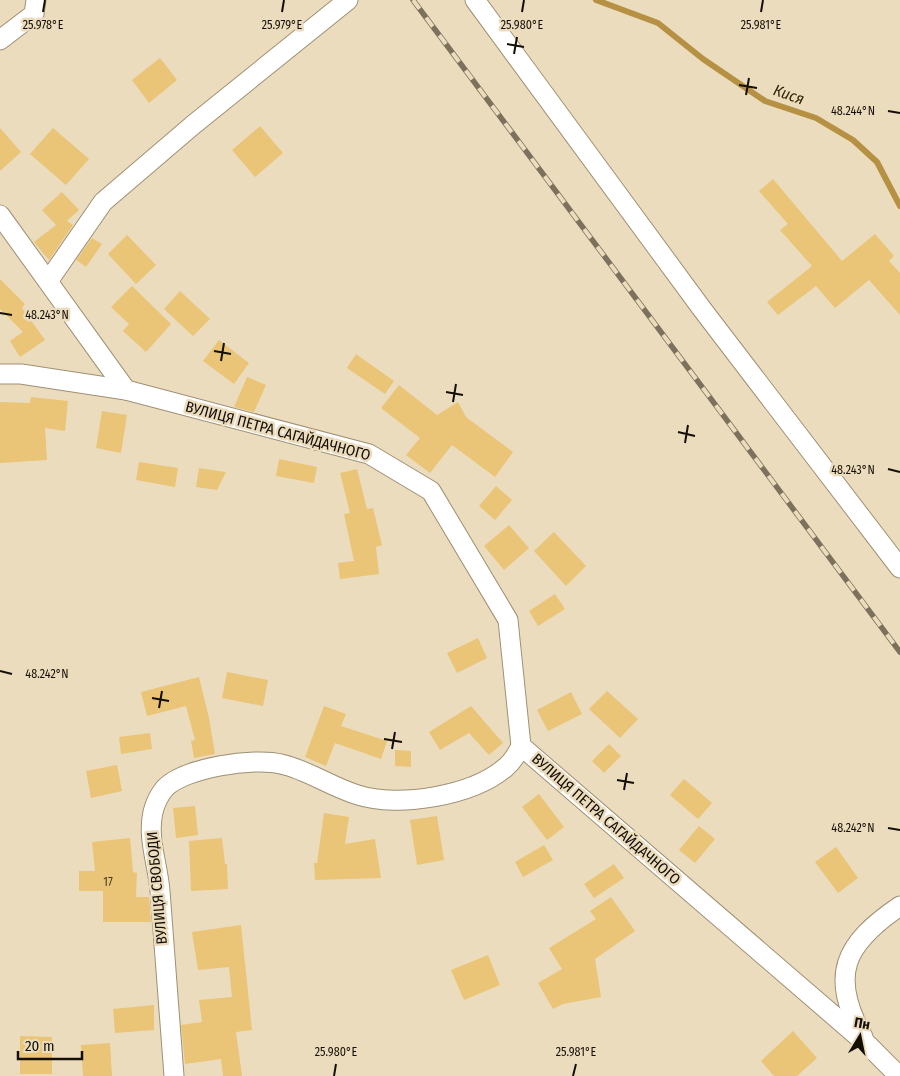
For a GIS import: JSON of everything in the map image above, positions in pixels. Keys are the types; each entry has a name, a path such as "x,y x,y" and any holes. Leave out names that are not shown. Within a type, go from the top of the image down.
{"street":[{"path":"0,40 34,14 36,0"},
{"path":"49,280 103,202 175,139 348,0"},
{"path":"474,0 661,255 900,568"},
{"path":"0,215 49,280 126,390"},
{"name":"ВУЛИЦЯ ПЕТРА САГАЙДАЧНОГО","path":"0,374 22,374 126,390 369,454 431,492 508,620 521,746 869,1046 899,1076"},
{"name":"ВУЛИЦЯ СВОБОДИ","path":"174,1076 160,889 151,831 155,807 165,788 187,776 222,766 245,762 267,762 304,771 346,791 368,798 390,801 413,800 450,792 484,781 505,768 521,746"},
{"path":"869,1046 846,1001 844,986 846,970 853,949 865,934 900,906"}],"building":[{"path":"160,58 177,80 149,103 132,80"},
{"path":"260,126 283,153 255,177 232,150"},
{"path":"0,128 21,152 0,171"},
{"path":"53,128 89,159 66,185 30,154"},
{"path":"773,179 842,261 875,234 894,256 889,261 900,273 900,315 869,280 835,308 816,286 778,315 767,302 812,266 780,230 788,224 759,191"},
{"path":"62,192 79,210 67,221 73,225 49,260 34,242 56,225 42,210"},
{"path":"127,235 156,265 136,284 108,254"},
{"path":"92,238 102,244 86,267 76,260"},
{"path":"0,279 25,304 22,308 45,340 20,357 10,341 23,332 0,309"},
{"path":"132,286 171,324 146,352 123,331 129,324 111,307"},
{"path":"180,291 210,319 193,336 164,309"},
{"path":"219,340 249,363 234,384 203,361"},
{"path":"356,354 394,381 385,394 347,368"},
{"path":"247,377 266,385 254,412 234,407"},
{"path":"399,385 437,415 458,402 466,417 513,452 495,477 452,445 430,473 406,455 420,438 381,408"},
{"path":"31,397 68,401 65,431 45,428 47,460 0,463 0,402 30,403"},
{"path":"102,411 127,415 121,453 96,448"},
{"path":"279,459 317,467 314,483 276,476"},
{"path":"139,462 178,468 175,487 136,480"},
{"path":"199,468 226,472 217,490 196,487"},
{"path":"357,469 367,509 373,508 382,545 376,547 379,574 340,579 338,563 354,561 344,514 350,513 340,473"},
{"path":"496,486 512,500 495,520 479,506"},
{"path":"509,525 529,548 504,570 484,546"},
{"path":"554,532 586,566 566,586 534,551"},
{"path":"555,594 565,609 538,626 529,611"},
{"path":"478,638 487,658 457,673 447,653"},
{"path":"227,672 268,680 263,706 222,698"},
{"path":"199,677 215,754 194,758 191,741 195,740 186,706 147,716 141,692"},
{"path":"607,691 638,719 620,738 589,709"},
{"path":"571,692 582,714 548,731 537,710"},
{"path":"324,706 346,714 341,726 387,741 381,759 335,743 326,766 305,757"},
{"path":"471,706 503,743 489,755 469,733 440,750 429,732"},
{"path":"150,733 152,749 121,754 119,737"},
{"path":"609,744 621,756 604,773 592,761"},
{"path":"395,750 411,751 411,767 395,766"},
{"path":"117,765 122,791 91,798 86,771"},
{"path":"684,779 712,803 698,819 670,795"},
{"path":"539,794 564,827 547,840 522,807"},
{"path":"195,806 198,835 176,838 173,808"},
{"path":"324,813 349,817 345,844 375,839 381,878 315,880 314,863 317,863"},
{"path":"437,816 444,860 417,865 410,820"},
{"path":"699,826 715,839 695,863 679,850"},
{"path":"130,838 133,872 137,873 136,897 149,897 151,922 103,922 103,891 79,891 79,871 95,871 92,842"},
{"path":"222,838 225,864 227,864 228,889 191,891 189,841"},
{"path":"544,845 553,860 523,877 515,862"},
{"path":"836,847 858,878 838,893 815,862"},
{"path":"614,864 624,878 594,898 584,884"},
{"path":"611,897 635,931 595,959 601,997 563,1004 553,1009 538,983 562,969 549,948 596,919 590,911"},
{"path":"241,925 252,1030 236,1032 242,1076 223,1076 221,1059 185,1064 181,1025 202,1022 199,1000 232,997 229,967 198,970 192,932"},
{"path":"488,955 500,985 464,1000 451,970"},
{"path":"154,1005 154,1030 115,1033 113,1009"},
{"path":"793,1031 817,1058 797,1076 774,1076 761,1061"},
{"path":"20,1036 52,1037 52,1074 20,1074"},
{"path":"110,1043 112,1076 83,1076 81,1045"}],"waterway":[{"name":"Кися","path":"596,0 658,23 703,59 765,101 816,118 853,140 877,162 900,206"}],"railway":[{"path":"413,0 900,652"}]}
